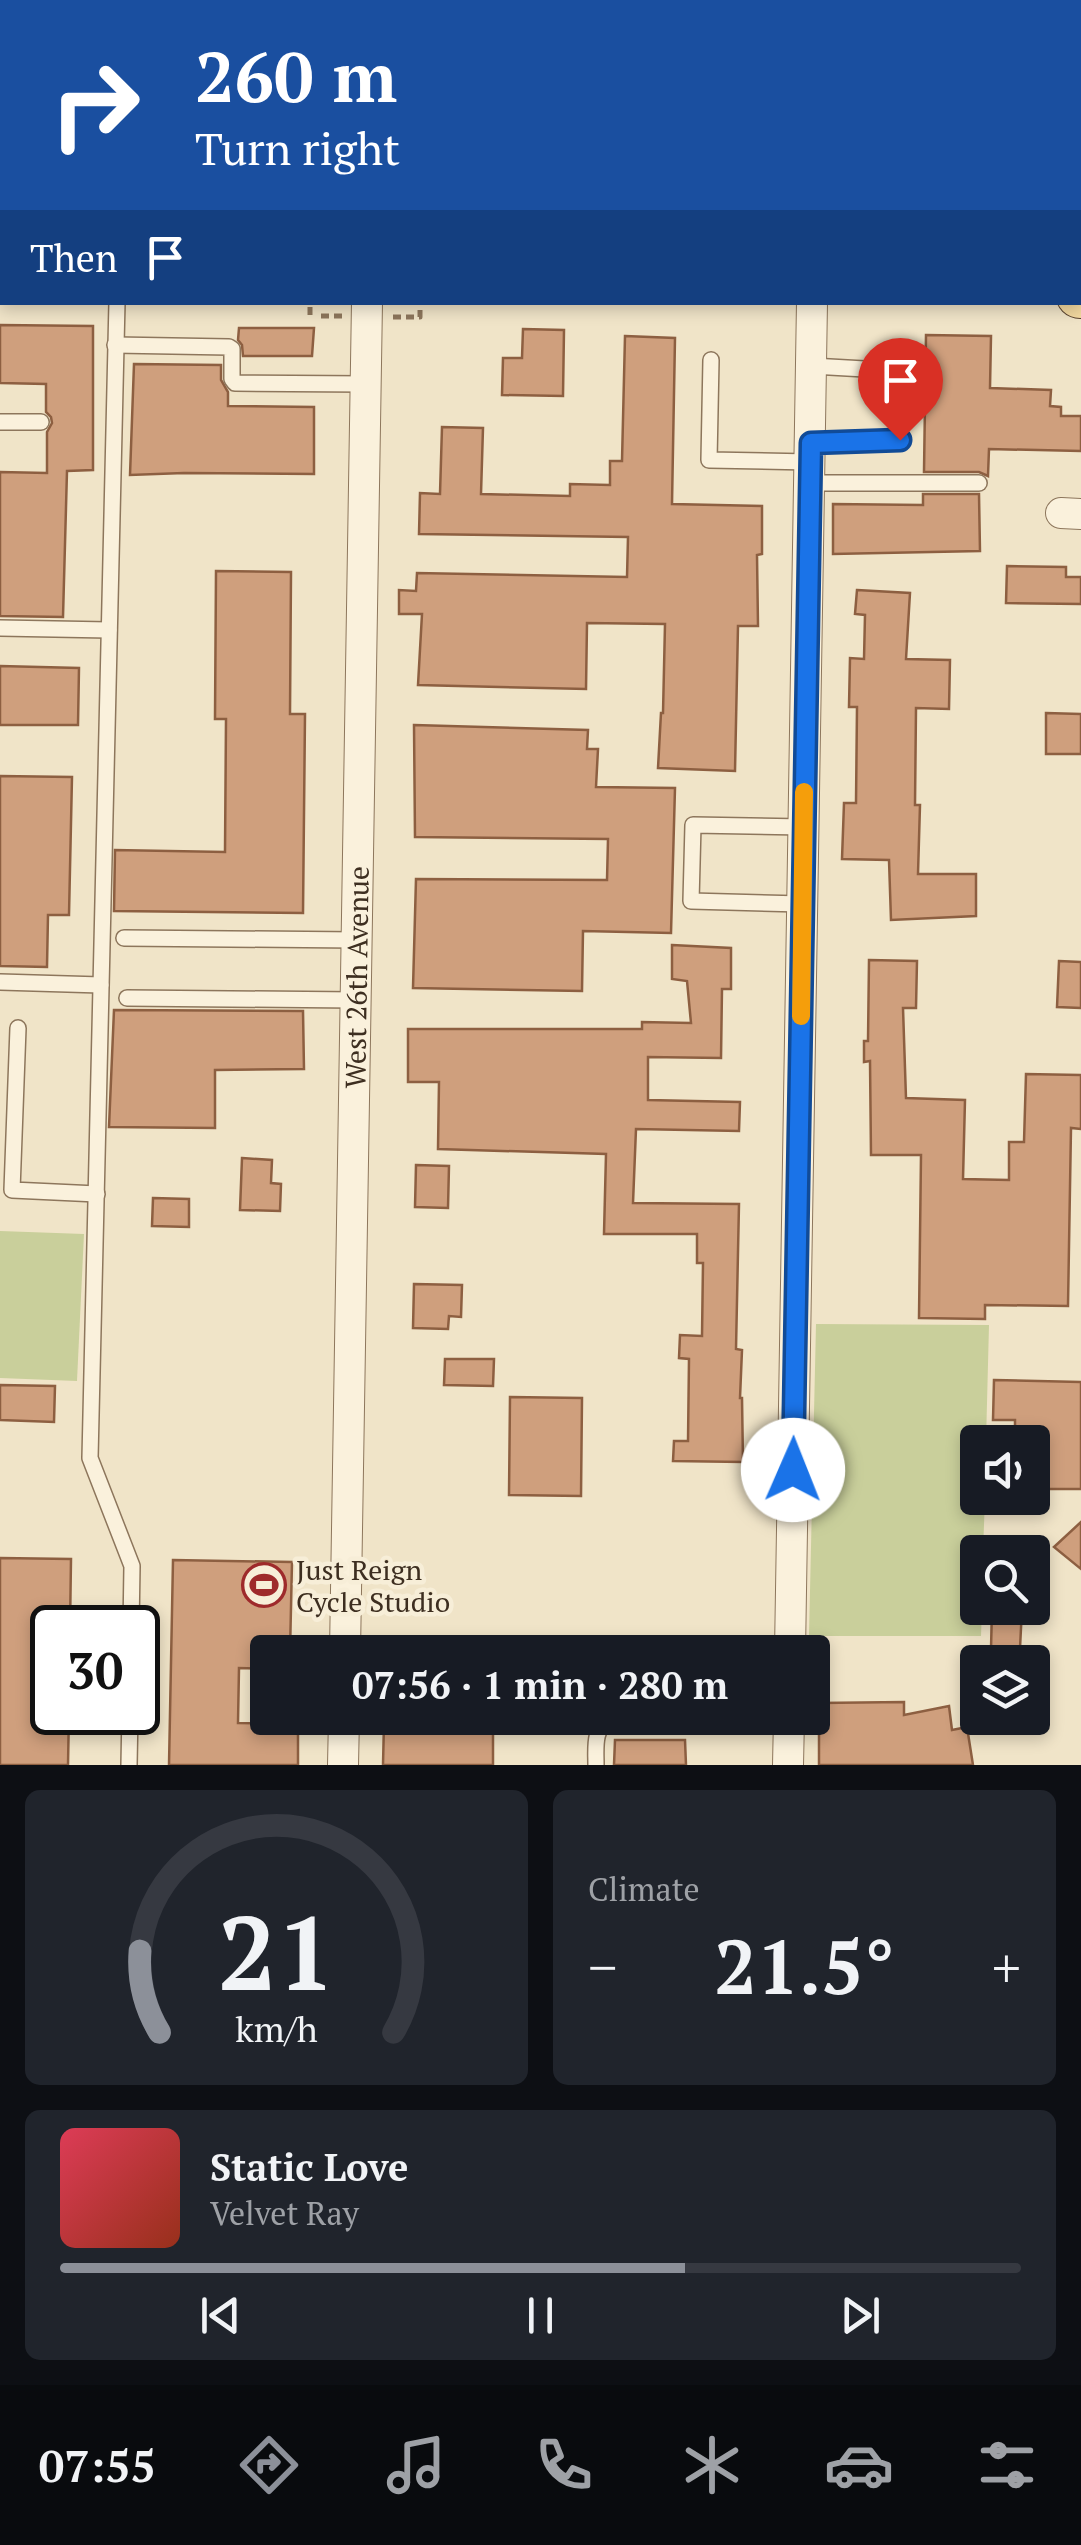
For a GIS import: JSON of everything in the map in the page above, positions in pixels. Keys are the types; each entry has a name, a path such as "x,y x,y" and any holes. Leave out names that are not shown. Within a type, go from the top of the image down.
{"street":[{"name":"West 26th Avenue","path":"345,1635 367,305"},
{"path":"790,1635 812,305"},
{"path":"343,1765 344,1735"},
{"path":"788,1765 789,1735"}],"lane":[{"path":"117,305 90,1458 132,1566 132,1605"},
{"path":"116,345 229,347 235,382 366,384"},
{"path":"711,360 709,460 810,462 980,484"},
{"path":"810,462 900,440 900,370 812,366"},
{"path":"0,422 40,422"},
{"path":"0,628 109,630"},
{"path":"802,904 691,901 693,824 804,827"},
{"path":"124,938 357,940"},
{"path":"0,982 101,984"},
{"path":"127,998 356,1000"},
{"path":"18,1028 12,1190 97,1194"},
{"path":"129,1765 130,1735"},
{"path":"596,1735 596,1765"}],"path":[{"path":"310,305 310,316"},
{"path":"420,305 420,317"}],"green space":[{"path":"0,1231 84,1234 77,1381 0,1378"},
{"path":"816,1324 989,1325 986,1425 960,1425 960,1515 984,1515 984,1535 960,1535 960,1625 981,1625 981,1636 809,1635"}],"building":[{"path":"0,325 93,326 93,470 67,471 63,617 0,616 0,472 47,473 47,432 52,423 46,412 46,384 0,383"},
{"path":"239,328 314,328 312,356 243,356"},
{"path":"523,329 564,330 563,396 502,395 503,358 522,358"},
{"path":"926,335 991,336 990,388 1051,390 1050,406 1061,407 1061,416 1081,416 1081,451 989,449 988,476 979,472 924,472"},
{"path":"625,336 675,338 672,504 762,506 762,554 757,555 758,626 738,626 735,771 658,768 665,624 587,623 586,689 418,685 422,614 399,614 399,590 416,591 417,573 627,577 628,537 419,534 420,493 440,494 442,427 483,428 481,494 570,496 570,484 610,485 610,461 622,461"},
{"path":"134,364 221,365 228,406 314,407 314,474 130,475"},
{"path":"923,494 979,494 980,551 833,554 833,504 923,505"},
{"path":"1007,566 1066,567 1066,577 1081,577 1081,604 1006,603"},
{"path":"216,571 291,572 290,714 305,714 303,913 114,911 115,850 225,852 226,719 215,719"},
{"path":"857,590 910,593 906,659 950,660 949,709 916,708 918,874 976,874 976,916 891,920 889,860 842,859 844,803 856,803 857,707 849,707 850,658 864,659 865,615 855,614"},
{"path":"0,666 79,668 78,725 0,725"},
{"path":"1046,713 1081,714 1081,754 1046,754"},
{"path":"414,725 588,730 587,749 598,749 596,787 675,788 671,933 583,931 582,991 413,988 416,879 607,880 608,839 415,837"},
{"path":"0,776 72,777 69,915 48,915 47,967 0,966"},
{"path":"672,945 731,948 731,989 722,989 721,1058 648,1057 648,1100 740,1102 739,1131 636,1129 633,1203 739,1204 736,1349 742,1350 743,1462 673,1461 674,1441 688,1441 689,1359 679,1358 680,1335 702,1336 703,1263 697,1263 697,1234 604,1234 606,1154 438,1149 439,1082 408,1082 408,1029 642,1029 642,1022 691,1023 687,981 672,979"},
{"path":"869,960 917,961 916,1008 903,1008 906,1098 965,1100 963,1179 1009,1180 1009,1142 1024,1142 1026,1074 1081,1075 1081,1129 1071,1128 1068,1306 985,1305 985,1319 919,1318 921,1155 871,1155 870,1061 864,1062"},
{"path":"1059,961 1081,962 1081,1008 1057,1007"},
{"path":"114,1010 303,1011 304,1069 215,1070 215,1128 109,1127"},
{"path":"242,1158 272,1160 271,1183 281,1184 280,1211 240,1210"},
{"path":"416,1165 449,1166 448,1208 415,1207"},
{"path":"153,1198 189,1199 189,1227 152,1226"},
{"path":"414,1284 462,1285 461,1317 449,1316 448,1329 413,1328"},
{"path":"445,1359 494,1359 493,1386 444,1385"},
{"path":"994,1380 1081,1382 1081,1489 1050,1489 1050,1425 1015,1425 1015,1420 993,1420"},
{"path":"0,1385 55,1386 54,1422 0,1420"},
{"path":"510,1397 582,1398 581,1496 509,1495"},
{"path":"1081,1522 1081,1569 1054,1547"},
{"path":"0,1558 71,1559 70,1605 30,1605 30,1735 69,1735 68,1765 0,1765"},
{"path":"173,1560 292,1562 290,1635 250,1635 250,1668 239,1668 238,1723 250,1723 250,1735 298,1735 298,1765 169,1765"},
{"path":"992,1625 1021,1625 1020,1645 991,1645"},
{"path":"904,1702 904,1715 949,1706 952,1730 960,1728 960,1735 968,1735 973,1765 819,1765 819,1735 830,1735 830,1703"},
{"path":"384,1735 493,1735 493,1765 383,1765"},
{"path":"615,1740 685,1740 686,1765 614,1765"}],"slow traffic":[{"path":"801,1016 804,792"}],"place":[{"name":"Just Reign Cycle Studio","path":"264,1585"}],"route":[{"path":"793,1470 811,443 900,440"}]}
